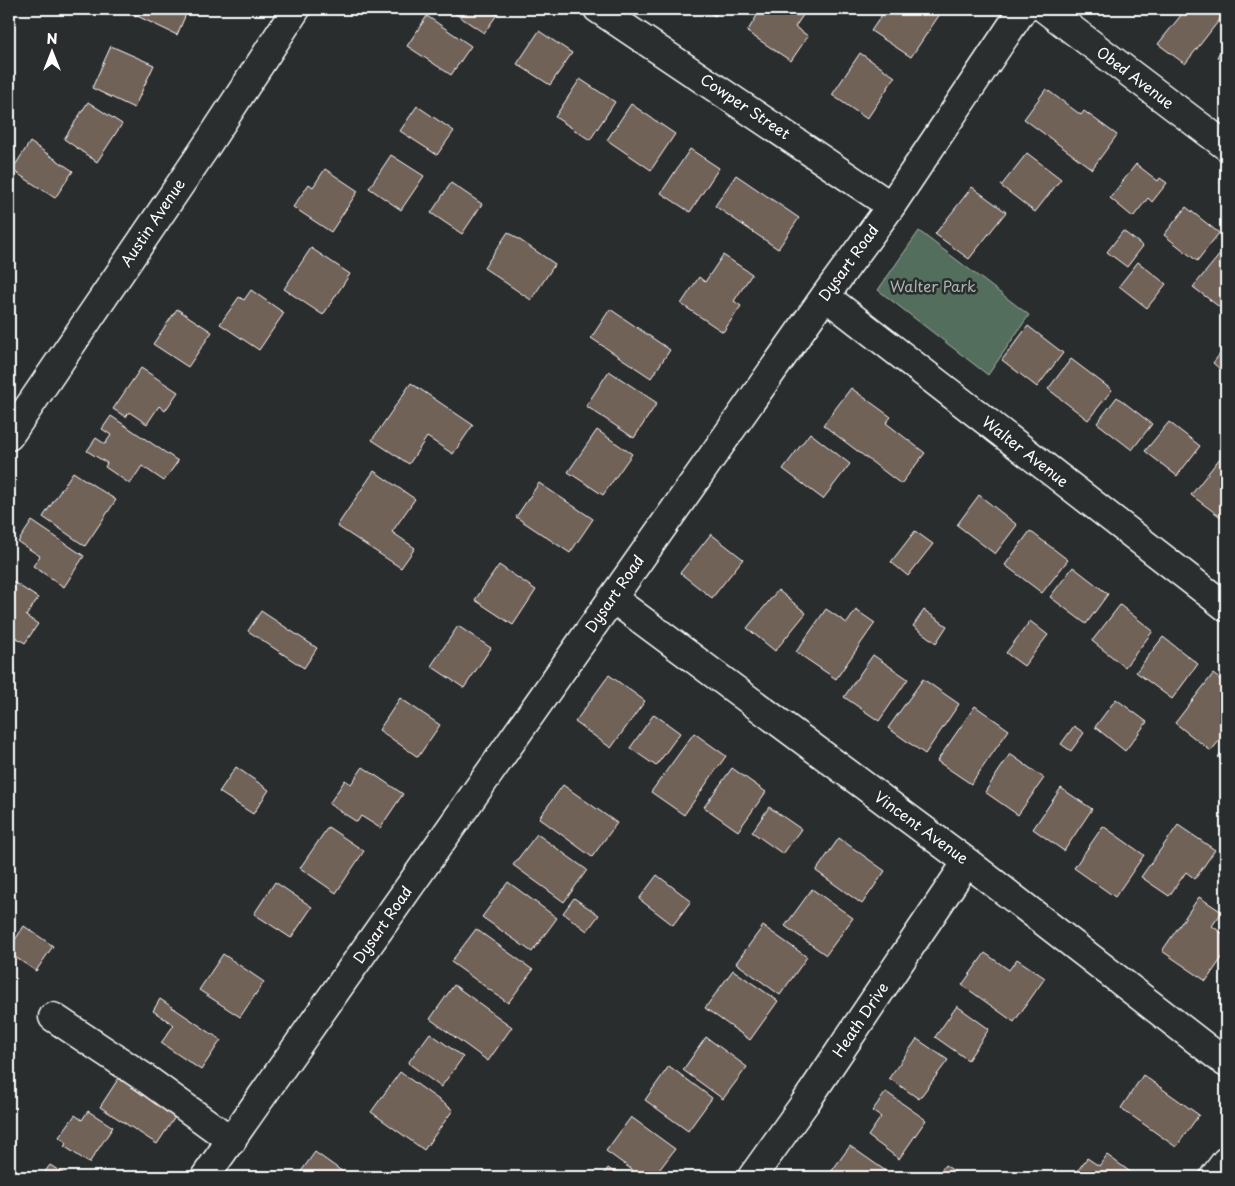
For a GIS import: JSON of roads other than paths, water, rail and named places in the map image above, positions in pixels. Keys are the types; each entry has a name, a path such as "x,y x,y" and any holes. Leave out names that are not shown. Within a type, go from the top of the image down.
{"street":[{"name":"Austin Avenue","path":"9,436 207,145 296,9"},
{"name":"Cowper Street","path":"598,9 891,206"},
{"name":"Dysart Road","path":"205,1177 825,296 891,206 1023,9"},
{"name":"Obed Avenue","path":"1045,9 1226,146"},
{"name":"Walter Avenue","path":"825,296 1226,606"},
{"name":"Vincent Avenue","path":"612,598 967,862 1226,1063"},
{"name":"Heath Drive","path":"752,1177 805,1103 967,862"},
{"path":"53,1017 145,1078 232,1141"},
{"path":"1214,1177 1226,1161"}],"park label":[{"name":"Walter Park","path":"933,287"}]}
